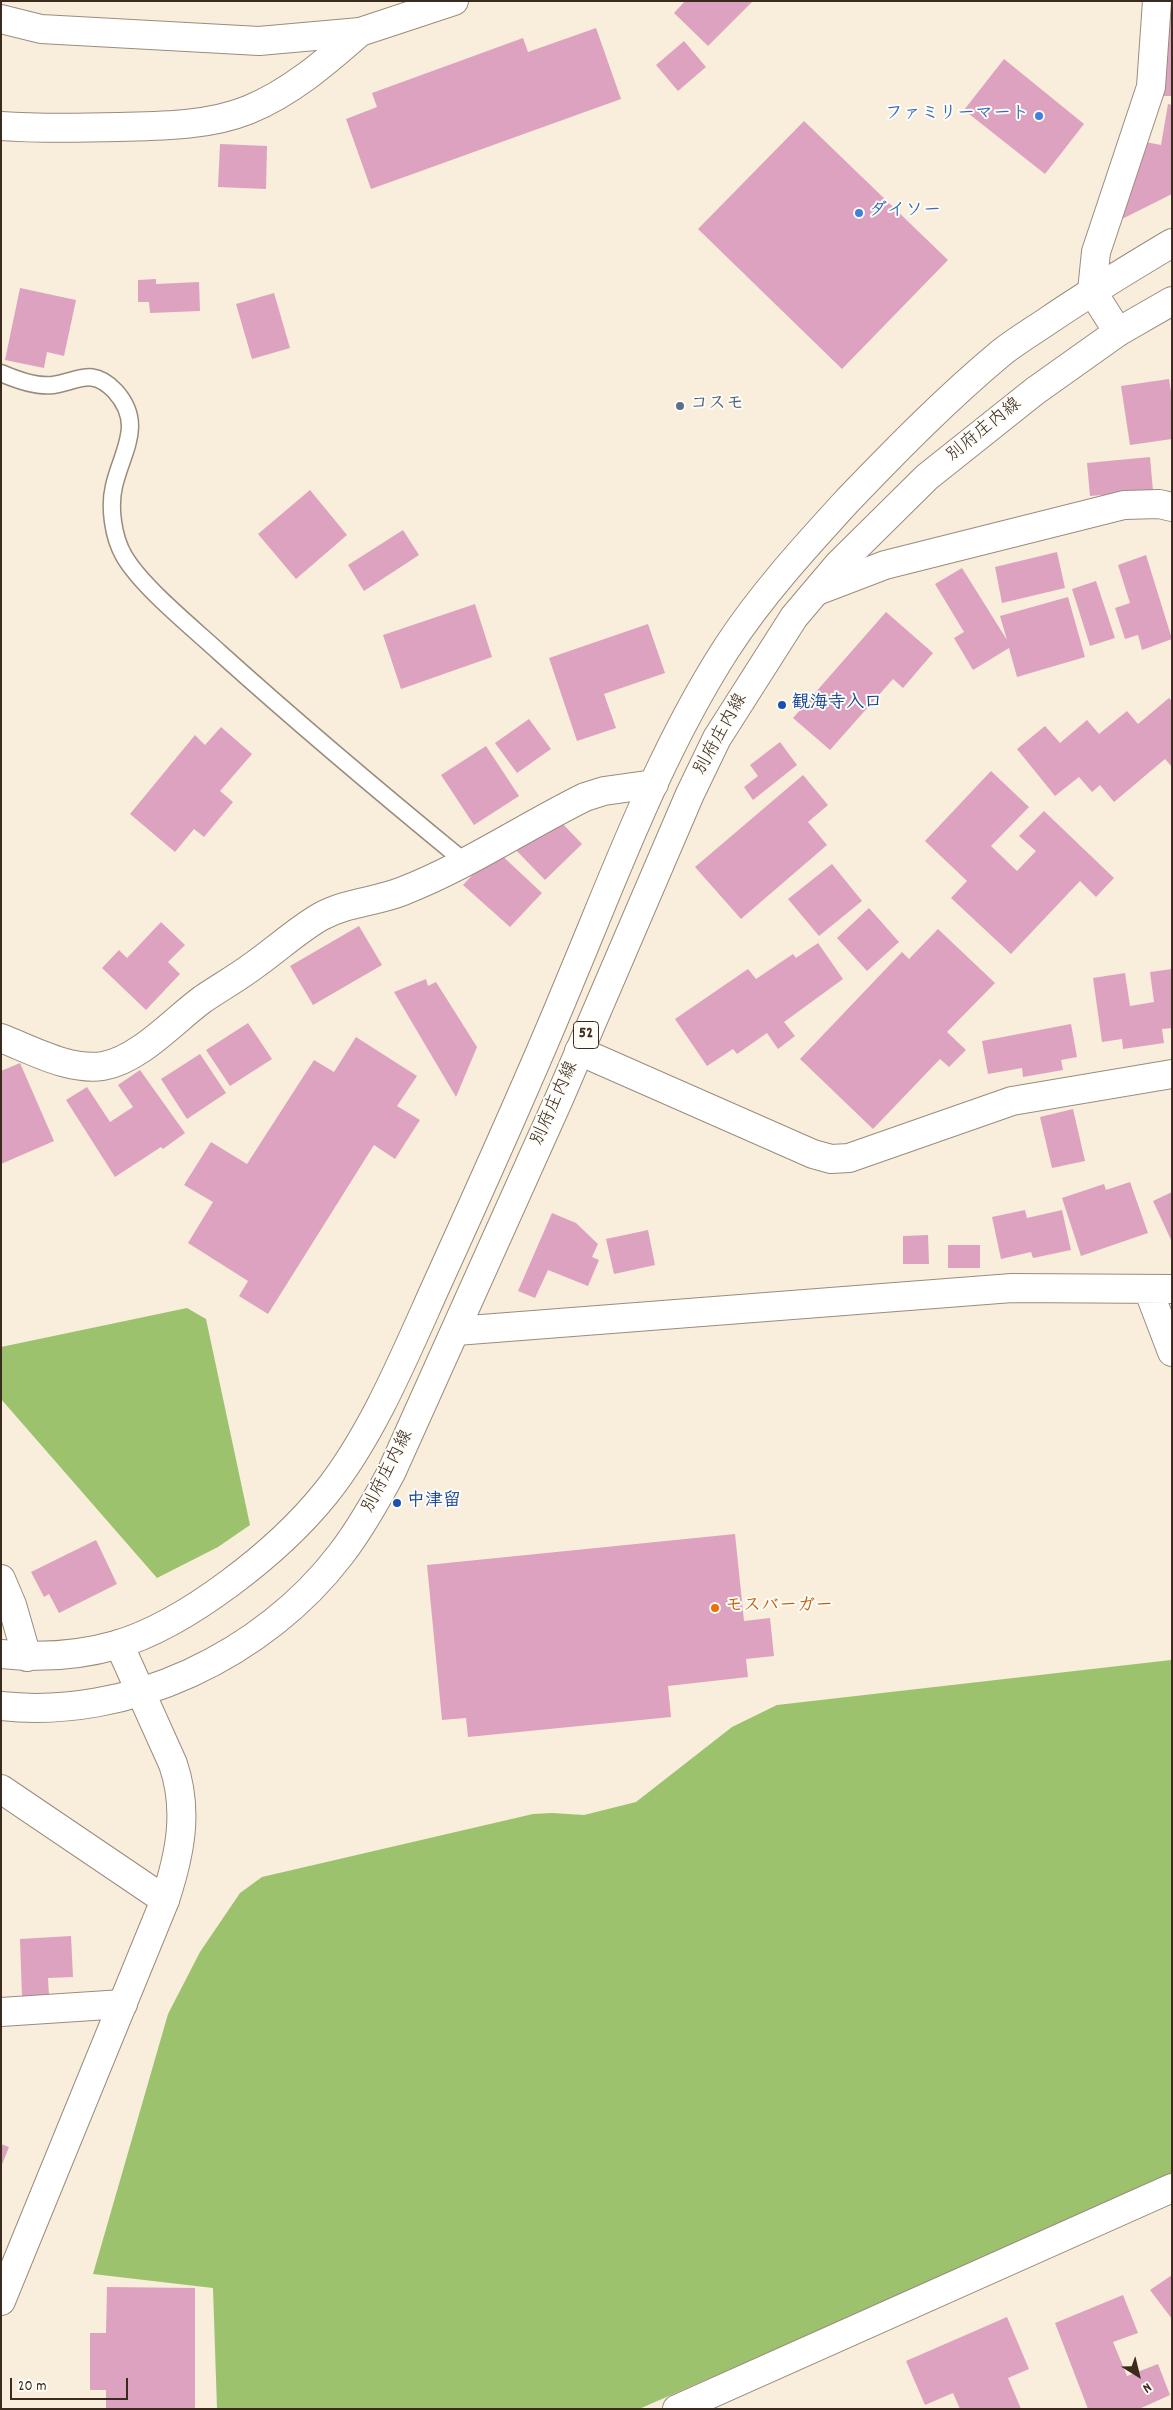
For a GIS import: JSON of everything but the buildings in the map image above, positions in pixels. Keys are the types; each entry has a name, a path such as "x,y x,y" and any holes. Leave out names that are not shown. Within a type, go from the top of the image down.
{"street":[{"path":"1,20 42,29 259,41 360,32 454,1"},
{"path":"1118,332 1092,291 1096,252 1151,87 1157,1"},
{"path":"1,126 41,129 152,126 226,117 249,110 310,75 360,32"},
{"name":"別府庄内線","path":"14,1655 72,1655 118,1644 161,1625 222,1588 259,1560 308,1514 327,1492 360,1442 395,1375 488,1170 654,784 690,711 726,648 766,593 904,440 1004,351 1092,291 1172,243"},
{"name":"別府庄内線","path":"1,1706 85,1705 140,1692 195,1673 236,1648 282,1615 340,1555 369,1514 391,1473 456,1331 717,738 794,617 838,565 927,477 1035,391 1118,332 1172,301"},
{"path":"817,591 885,565 1124,505 1159,504 1172,507"},
{"path":"1,1038 72,1064 94,1066 126,1058 202,1000 253,966 320,917 340,908 402,892 465,862 585,798 604,792 654,784"},
{"path":"579,1051 813,1154 831,1159 849,1158 1012,1101 1172,1074"},
{"path":"456,1331 1012,1288 1160,1289 1172,1352"},
{"path":"1,1579 12,1606 14,1655"},
{"path":"1,2301 165,1900 180,1850 182,1801 173,1764 118,1644"},
{"path":"1,1789 165,1900"},
{"path":"1,2012 123,2004"},
{"path":"676,2409 1172,2188"}],"lane":[{"path":"1,373 42,385 53,385 90,376 102,380 114,390 124,403 131,423 130,437 113,488 112,504 114,524 124,556 143,580 275,703 345,764 465,862"}],"green space":[{"path":"187,1308 206,1319 250,1525 218,1547 157,1578 1,1399 1,1347"},
{"path":"1171,1660 1172,2176 639,2409 217,2409 213,2288 93,2274 168,2014 200,1952 240,1893 262,1877 533,1814 584,1815 636,1802 732,1727 777,1705"}],"place":[{"name":"ファミリーマート","path":"1039,116"},
{"name":"ダイソー","path":"859,213"},
{"name":"コスモ","path":"680,406"},
{"name":"観海寺入口","path":"782,705"},
{"name":"中津留","path":"397,1503"},
{"name":"モスバーガー","path":"715,1608"}]}
